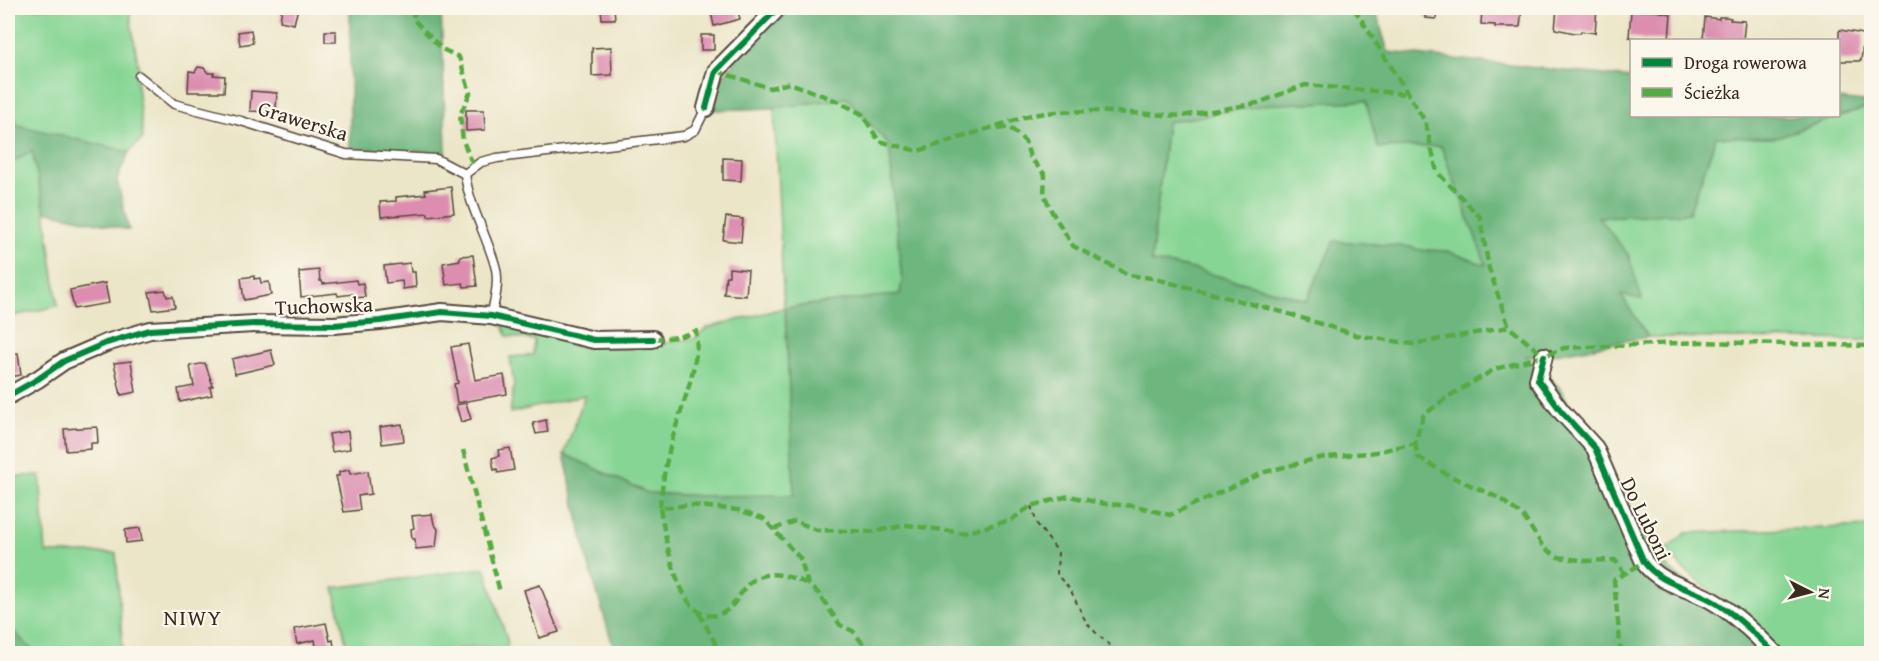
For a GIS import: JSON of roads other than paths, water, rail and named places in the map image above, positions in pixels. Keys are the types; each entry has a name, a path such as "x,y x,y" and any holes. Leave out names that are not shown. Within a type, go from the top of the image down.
{"street":[{"path":"706,108 716,71 741,48 776,8"},
{"name":"Tuchowska","path":"8,396 64,361 106,343 150,330 254,324 334,324 380,321 442,312 491,316 594,340 653,339"},
{"name":"Do Luboni","path":"1544,356 1538,380 1561,411 1595,448 1644,562 1651,572 1660,579 1713,601 1755,634 1774,654"}],"lane":[{"name":"Grawerska","path":"138,76 174,104 241,121 346,154 436,159 465,174"},
{"path":"491,316 496,299 496,271 477,219 465,174 481,162 496,158 684,136 695,130 706,108"}],"district":[{"name":"NIWY","path":"193,617"}]}
